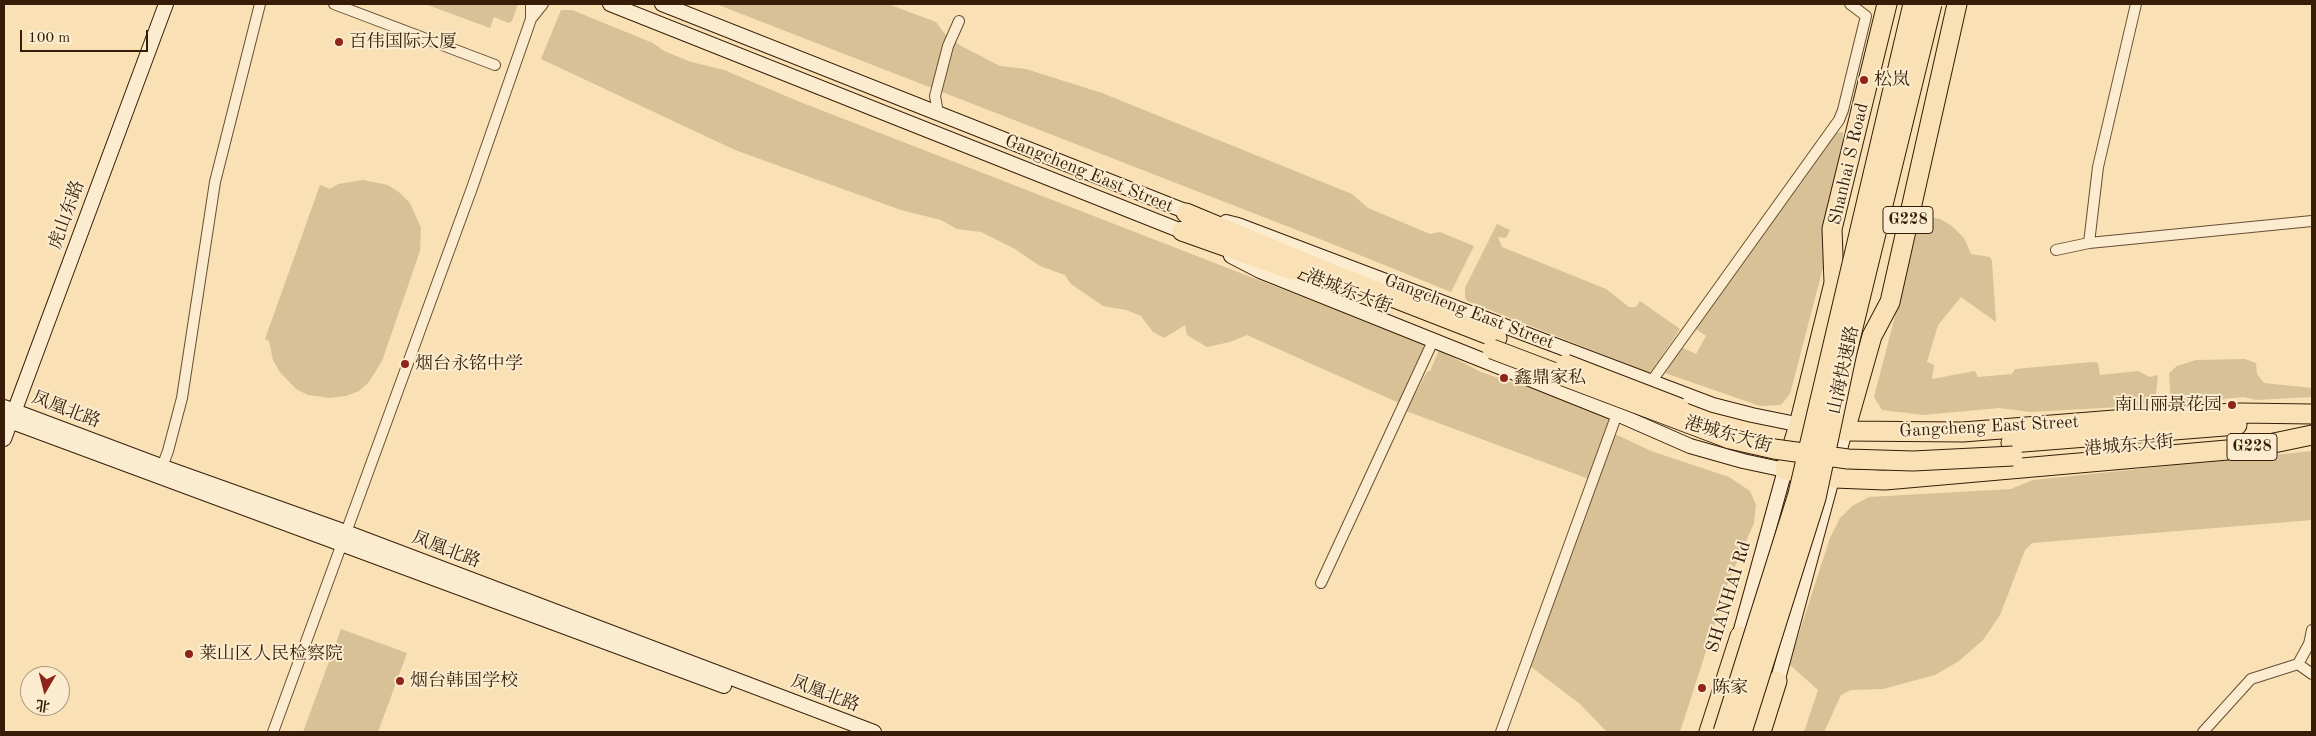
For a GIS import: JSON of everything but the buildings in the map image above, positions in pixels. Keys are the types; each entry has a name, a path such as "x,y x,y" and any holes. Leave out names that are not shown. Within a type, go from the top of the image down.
{"highway":[{"name":"Shanhai S Road","path":"1785,470 1799,425 1834,283 1832,230 1887,4"},
{"path":"1834,283 1844,226 1898,4"},
{"name":"山海快速路","path":"1723,732 1798,494 1913,4"},
{"name":"山海快速路","path":"1742,732 1816,498 1847,352 1932,4"},
{"path":"1872,336 1885,274 1950,4"},
{"name":"G228","path":"1845,431 1872,336 1890,302 1958,4"},
{"name":"港城东大街","path":"1184,222 1326,282 1494,343 1730,439 1774,449 1848,459 1913,461 2255,424 2307,415"},
{"name":"Gangcheng East Street","path":"1845,431 1963,432 2165,416 2241,413 2307,415"},
{"name":"港城东大街","path":"2012,449 2254,435 2309,436"},
{"name":"G228","path":"1834,478 1886,480 2250,448 2309,436"},
{"name":"港城东大街","path":"1785,470 1834,478"},
{"path":"1709,732 1740,636"},
{"path":"1762,732 1777,681"}],"main road":[{"name":"虎山东路","path":"4,439 8,414 166,4"},
{"name":"Gangcheng East Street","path":"610,4 1184,222 1238,225 1713,404 1799,425 1845,431"},
{"name":"Gangcheng East Street","path":"662,4 938,113 1184,222 1260,271 1617,414 1690,446 1785,470"},
{"name":"凤凰北路","path":"8,414 162,467 849,732"},
{"name":"凤凰北路","path":"8,414 167,481 344,538 874,732"},
{"path":"1766,732 1777,681 1834,478 1845,431"},
{"name":"SHANHAI Rd","path":"1700,732 1740,636 1785,470"}],"street":[{"path":"162,467 182,398 215,182 260,4"},
{"path":"334,4 495,65"},
{"path":"531,4 531,20"},
{"path":"273,732 472,188 531,20 543,4"},
{"path":"1651,382 1839,120 1866,16 1850,4"},
{"path":"2090,243 2098,167 2136,4"},
{"path":"938,113 935,96 948,46 959,21"},
{"path":"2056,250 2090,243 2312,221"},
{"path":"1321,583 1433,341"},
{"path":"1501,732 1617,414"},
{"path":"2203,732 2251,679 2298,664 2309,644 2312,630"},
{"path":"2298,664 2312,674"}],"shaded area":[{"path":"425,4 518,4 512,21 509,23 494,17 490,28"},
{"path":"716,4 888,4 936,22 947,37 1000,66 1026,69 1102,93 1352,194 1368,208 1430,234 1440,232 1474,246 1451,292 1325,241"},
{"path":"561,10 572,10 653,43 664,51 691,62 724,70 800,102 1426,345 1399,403 1247,335 1230,342 1207,347 1187,335 1185,325 1164,338 1153,332 1141,316 1126,310 1103,306 1071,284 1065,275 1040,266 1015,249 981,232 957,229 941,220 901,210 735,150 541,59"},
{"path":"1843,132 1843,148 1824,264 1790,394 1781,405 1760,406 1665,373 1681,347 1696,354 1706,336 1696,329 1834,133"},
{"path":"363,180 388,185 410,203 421,228 420,251 382,361 369,382 359,391 346,396 330,398 308,395 296,389 279,371 273,360 269,341 265,339 320,185 330,189 338,184"},
{"path":"1921,216 1940,219 1952,226 1964,238 1971,254 1990,257 1992,261 1996,322 1961,297 1938,325 1927,362 1934,365 1932,379 1975,371 1978,377 2012,374 2015,369 2093,362 2098,363 2100,375 2138,371 2150,377 2158,375 2155,405 2030,412 1999,408 1923,415 1882,410 1874,397"},
{"path":"1497,224 1510,230 1506,238 1498,237 1502,247 1606,289 1629,307 1636,307 1640,301 1680,329 1652,371 1648,372 1467,301 1465,288"},
{"path":"1439,350 1481,372 1519,385 1535,388 1610,418 1589,479 1406,411 1427,372 1430,371"},
{"path":"2245,359 2256,363 2257,374 2264,383 2312,388 2312,397 2256,400 2244,397 2214,400 2211,403 2171,408 2169,373 2177,366 2196,360"},
{"path":"1615,434 1651,451 1729,477 1750,491 1756,505 1754,523 1729,580 1680,732 1607,732 1580,704 1530,666"},
{"path":"2312,451 2312,520 2032,543 2025,550 2000,615 1983,640 1959,661 1935,675 1883,689 1851,690 1841,695 1824,732 1804,732 1818,690 1789,664 1830,538 1840,518 1852,506 1869,497 2011,489 2033,480"},
{"path":"341,629 407,653 378,732 303,732"}],"place":[{"name":"百伟国际大厦","path":"339,42"},
{"name":"松岚","path":"1864,80"},
{"name":"烟台永铭中学","path":"405,364"},
{"name":"鑫鼎家私","path":"1504,378"},
{"name":"南山丽景花园","path":"2232,405"},
{"name":"莱山区人民检察院","path":"189,654"},
{"name":"烟台韩国学校","path":"400,681"},
{"name":"陈家","path":"1702,688"}]}
